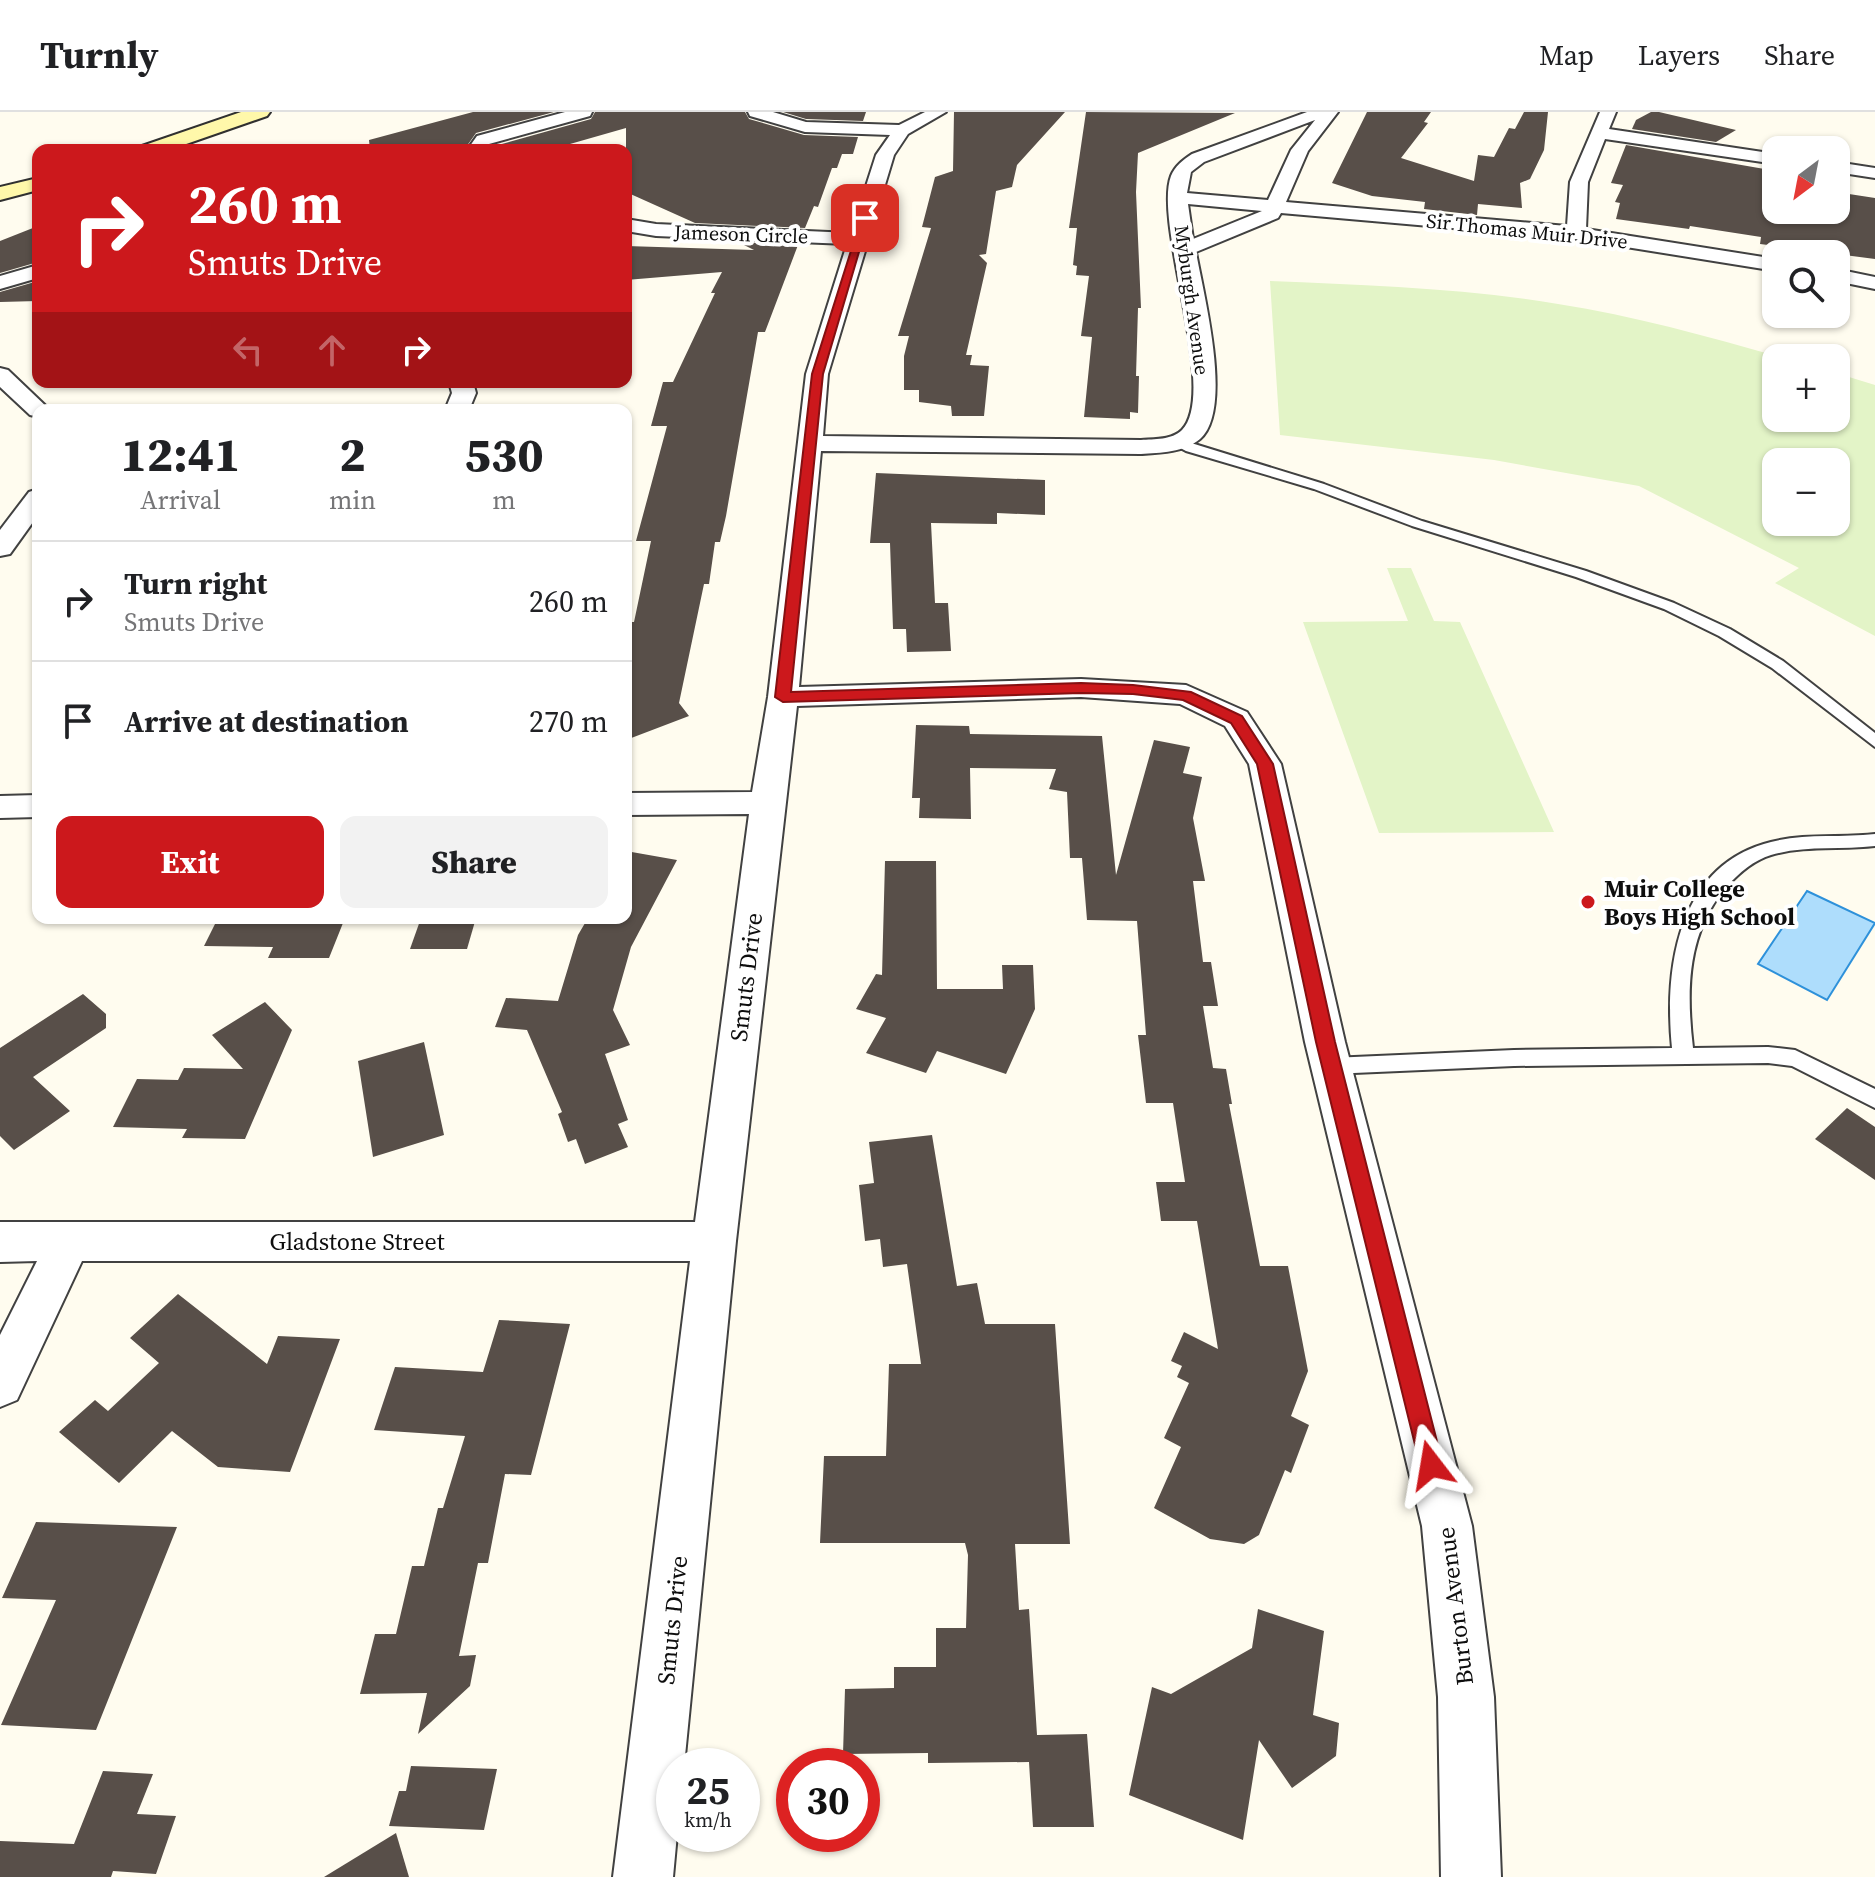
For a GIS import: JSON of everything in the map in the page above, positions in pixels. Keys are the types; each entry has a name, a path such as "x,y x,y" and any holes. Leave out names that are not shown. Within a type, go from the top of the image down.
{"main road":[{"path":"167,144 260,112"},
{"path":"0,194 32,186"}],"street":[{"path":"480,144 483,140 584,112"},
{"path":"756,112 805,127 902,130 938,112"},
{"name":"Myburgh Avenue","path":"1175,442 1196,430 1204,405 1204,378 1178,198 1184,169 1198,158 1322,112"},
{"path":"1184,250 1264,218 1276,206 1300,150 1330,112"},
{"path":"1576,233 1579,182 1608,112"},
{"name":"Smuts Drive","path":"643,1877 714,1241 767,803 783,697 817,374 885,155 902,130"},
{"path":"1599,133 1762,157"},
{"path":"1850,169 1875,173"},
{"name":"Sir Thomas Muir Drive","path":"1178,198 1576,233 1762,263"},
{"name":"Jameson Circle","path":"632,226 656,230 857,239"},
{"path":"0,283 32,273"},
{"path":"1850,278 1875,283"},
{"path":"0,375 32,404"},
{"path":"809,443 1141,447 1175,442"},
{"path":"0,548 32,505"},
{"name":"Burton Avenue","path":"783,697 1081,688 1133,689 1186,695 1236,719 1265,764 1331,1066 1447,1526 1466,1697 1471,1877"},
{"path":"632,804 767,803"},
{"path":"0,807 32,806"},
{"name":"Gladstone Street","path":"0,1242 714,1241"},
{"path":"0,1384 69,1242"}],"lane":[{"path":"1175,442 1214,457 1317,485 1391,515 1582,574 1671,607 1782,668 1838,707 1875,742"},
{"path":"1683,1054 1680,1032 1685,941 1690,925 1718,884 1758,852 1875,840"},
{"path":"1331,1066 1683,1054 1795,1058 1825,1070 1875,1099"}],"green space":[{"path":"1270,281 1414,288 1522,299 1615,315 1762,352 1762,432 1850,432 1850,377 1875,385 1875,636 1775,583 1799,568 1639,486 1494,460 1280,435"},
{"path":"1387,568 1411,568 1434,621 1460,622 1554,832 1379,833 1303,622 1408,621"}],"water":[{"path":"1807,891 1875,923 1827,1000 1758,964"}],"building":[{"path":"473,112 554,112 476,133 468,144 369,144 369,140"},
{"path":"595,112 745,112 749,119 804,135 858,137 853,154 842,154 837,168 832,168 818,207 814,206 805,228 695,223 632,195 632,144 626,144 626,128 570,144 502,144 591,119"},
{"path":"783,112 866,112 863,121 806,119"},
{"path":"954,112 1065,112 1017,165 1012,187 996,191 986,254 979,255 987,263 966,355 972,355 970,365 989,366 984,416 952,416 951,406 919,402 919,390 904,390 904,356 909,336 898,336 931,228 922,227 935,177 953,171"},
{"path":"1086,112 1235,113 1138,153 1136,192 1141,308 1138,308 1136,376 1139,376 1138,413 1130,412 1130,419 1084,417 1092,337 1081,336 1089,276 1076,275 1077,266 1073,265 1077,228 1069,228"},
{"path":"1367,112 1431,112 1424,122 1428,123 1401,158 1474,181 1478,155 1494,157 1509,128 1515,129 1524,112 1548,112 1544,150 1530,179 1520,183 1522,208 1478,204 1477,215 1424,209 1425,202 1372,196 1332,183"},
{"path":"1651,112 1736,130 1716,142 1632,129 1636,120"},
{"path":"1626,145 1762,169 1762,224 1850,224 1850,194 1875,198 1875,259 1850,256 1850,240 1762,240 1762,244 1761,237 1616,219 1620,203 1615,202 1623,185 1611,183"},
{"path":"32,228 32,264 0,273 0,241"},
{"path":"738,242 798,245 765,332 758,332 726,516 720,542 715,542 709,584 704,584 679,703 689,716 632,738 632,622 651,541 636,541 667,426 651,426 663,382 673,382 722,272 632,280 632,246 754,250"},
{"path":"32,283 32,301 0,302 0,292"},
{"path":"876,473 1045,480 1045,515 997,513 997,524 931,523 935,603 948,603 951,651 907,652 906,629 893,629 890,543 870,543"},
{"path":"916,725 969,726 970,734 1102,736 1116,875 1154,740 1190,747 1183,773 1202,777 1193,818 1205,881 1193,881 1203,962 1211,962 1218,1006 1203,1006 1213,1068 1226,1069 1232,1104 1229,1104 1260,1266 1288,1266 1308,1371 1291,1416 1309,1425 1291,1473 1285,1470 1259,1535 1244,1544 1210,1539 1154,1508 1181,1447 1164,1438 1189,1383 1177,1377 1182,1366 1171,1361 1184,1332 1218,1349 1197,1221 1161,1221 1156,1182 1185,1182 1173,1103 1146,1103 1138,1035 1146,1035 1137,921 1087,920 1082,858 1070,858 1067,792 1049,789 1056,769 970,768 971,819 919,818 920,798 912,798"},
{"path":"632,852 677,860 631,947 613,1010 630,1045 605,1054 628,1120 618,1124 628,1147 585,1164 576,1139 568,1142 558,1114 562,1112 527,1030 495,1027 506,998 558,1001 578,935 584,924 632,924"},
{"path":"885,861 936,861 937,989 1003,989 1002,965 1033,965 1035,1009 1006,1074 937,1051 926,1073 866,1053 886,1018 856,1009 876,974 882,975"},
{"path":"215,924 343,924 329,958 268,958 273,947 204,946"},
{"path":"419,924 474,924 467,949 410,949"},
{"path":"83,994 106,1014 106,1028 33,1077 70,1111 14,1150 0,1136 0,1048"},
{"path":"265,1002 292,1030 245,1139 182,1138 187,1129 113,1127 137,1079 178,1080 184,1068 243,1069 212,1035"},
{"path":"424,1042 444,1135 373,1157 358,1061"},
{"path":"1847,1108 1875,1127 1875,1180 1815,1139"},
{"path":"932,1135 957,1286 977,1283 985,1324 1055,1324 1070,1544 1015,1544 1019,1610 1029,1609 1037,1735 1087,1734 1094,1827 1033,1827 1029,1762 928,1763 928,1753 880,1754 880,1748 843,1748 845,1689 894,1688 894,1667 936,1667 936,1628 966,1628 968,1555 965,1543 820,1543 824,1456 886,1456 889,1364 921,1364 907,1264 883,1267 880,1239 865,1241 859,1185 874,1183 869,1142"},
{"path":"178,1294 267,1364 278,1336 340,1339 290,1472 218,1467 172,1431 119,1483 59,1432 95,1400 108,1411 159,1363 130,1338"},
{"path":"499,1320 570,1324 531,1475 505,1474 488,1563 478,1563 459,1656 476,1655 470,1686 418,1734 427,1693 360,1694 375,1634 396,1634 412,1566 424,1566 438,1508 443,1508 465,1436 374,1430 395,1367 483,1372"},
{"path":"36,1522 177,1527 96,1730 1,1725 56,1600 2,1598"},
{"path":"1258,1609 1324,1631 1313,1715 1339,1723 1336,1756 1292,1788 1259,1740 1243,1840 1129,1795 1152,1687 1171,1694 1252,1648"},
{"path":"411,1766 497,1769 484,1830 389,1826 399,1791 406,1791"},
{"path":"103,1771 153,1774 137,1814 176,1816 156,1874 113,1871 111,1877 0,1877 0,1841 74,1844"},
{"path":"396,1833 409,1877 324,1877"}],"place":[{"name":"Muir College Boys High School","path":"1588,902"}],"route":[{"path":"865,218 817,374 783,697 1133,689 1186,695 1236,719 1265,764 1325,1042 1431,1465"}]}
